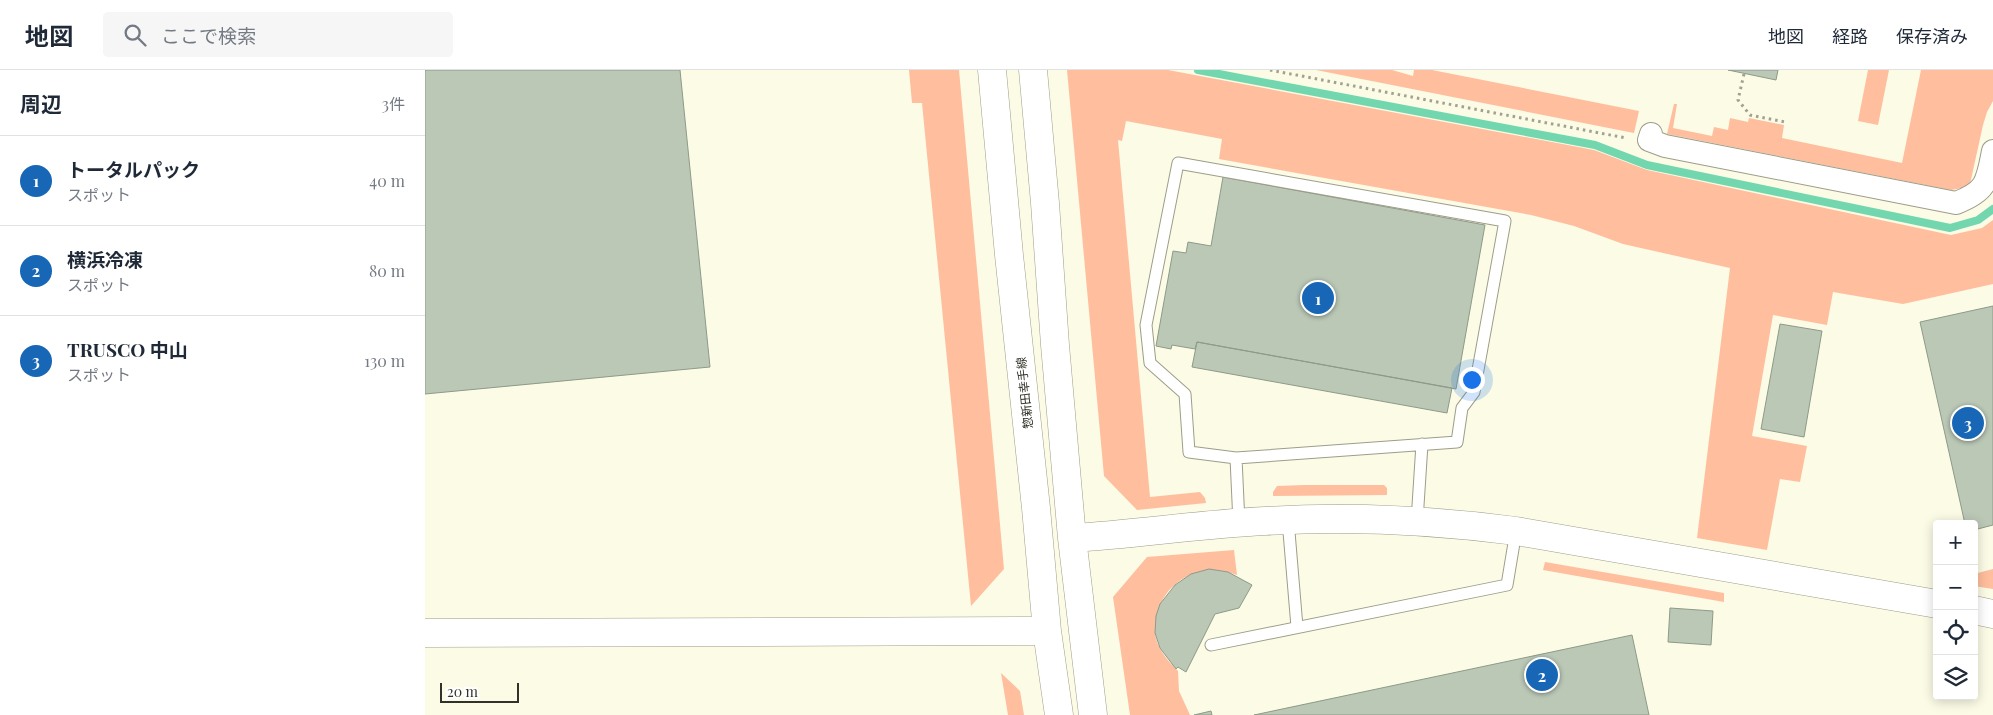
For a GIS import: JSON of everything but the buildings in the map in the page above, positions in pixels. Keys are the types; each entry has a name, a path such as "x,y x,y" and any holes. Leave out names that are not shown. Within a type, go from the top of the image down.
{"street":[{"name":"惣新田幸手線","path":"992,70 1047,630 1059,715"},
{"path":"1033,70 1072,538 1093,715"},
{"path":"1650,137 1675,148 1957,203 1974,196 1988,180 1993,152"},
{"path":"1072,538 1288,520 1386,519 1473,525 1933,603"},
{"path":"1978,611 1993,614"},
{"path":"425,633 1047,630"}],"lane":[{"path":"1178,163 1505,221 1474,392 1462,408 1457,442 1236,458 1189,452 1185,394 1150,363 1146,325 1178,163"},
{"path":"1417,522 1423,444"},
{"path":"1236,458 1239,523"},
{"path":"1288,520 1297,627"},
{"path":"1211,644 1507,585 1516,531"}],"path":[{"path":"1270,70 1633,139 1650,137"},
{"path":"1744,74 1738,100 1750,115 1785,122"}],"shaded area":[{"path":"909,70 959,70 1004,569 971,606 922,103 912,103"},
{"path":"1067,70 1168,70 1594,150 1647,170 1951,235 1982,228 1993,220 1993,284 1903,304 1833,292 1827,325 1773,315 1752,436 1807,446 1800,482 1780,479 1767,550 1697,538 1730,268 1623,244 1574,226 1531,215 1219,159 1222,139 1126,121 1122,141 1118,140 1150,497 1200,492 1205,498 1206,503 1137,510 1104,476"},
{"path":"1316,70 1392,70 1413,76 1414,70 1432,70 1639,111 1634,133"},
{"path":"1868,70 1889,70 1878,125 1858,121"},
{"path":"1921,70 1993,70 1993,101 1983,125 1970,184 1963,188 1951,190 1667,134 1674,104 1677,104 1673,128 1712,136 1714,127 1728,130 1730,118 1748,122 1749,118 1784,125 1782,138 1902,163"},
{"path":"1384,485 1387,488 1387,495 1273,496 1277,486"},
{"path":"1234,550 1237,575 1221,571 1206,571 1192,574 1169,590 1161,602 1157,616 1156,638 1160,649 1178,671 1179,691 1190,715 1130,715 1113,597 1147,557"},
{"path":"1545,562 1724,593 1724,602 1543,570"},
{"path":"1993,569 1993,589 1978,587 1978,573"},
{"path":"1001,673 1020,691 1024,715 1008,715"}],"waterway":[{"path":"1198,70 1595,145 1647,165 1950,228 1978,220 1993,209"}],"place":[{"name":"トータルパック","path":"1318,298"},
{"name":"TRUSCO 中山","path":"1968,423"},
{"name":"横浜冷凍","path":"1542,675"}]}
